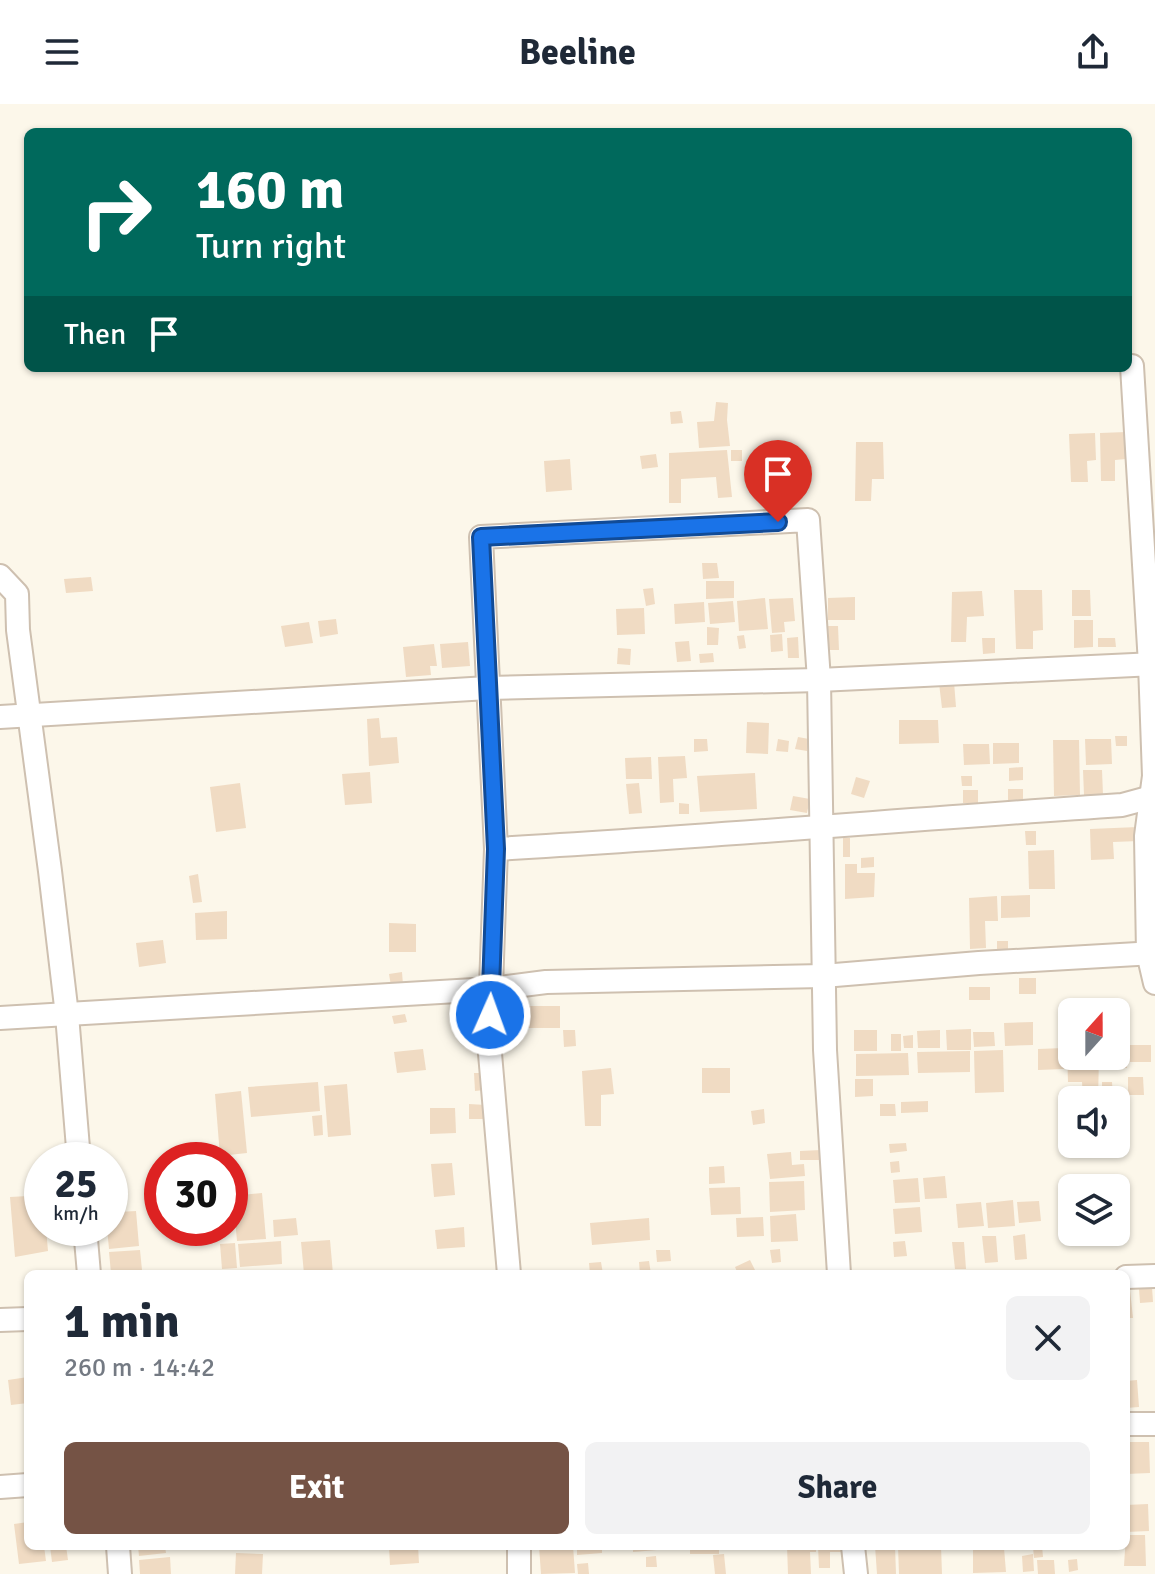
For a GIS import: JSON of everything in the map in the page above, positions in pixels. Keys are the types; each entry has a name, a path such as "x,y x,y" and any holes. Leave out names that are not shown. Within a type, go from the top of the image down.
{"street":[{"path":"1132,366 1152,664 1154,776 1146,836 1155,983"},
{"path":"509,1270 489,1042 496,849 481,537 808,520 819,680 823,976 839,1270"},
{"path":"0,576 17,594 18,630 67,1015 78,1142"},
{"path":"0,717 488,688 819,680 1152,664"},
{"path":"496,849 687,838 821,825 1122,805 1153,797"},
{"path":"0,1018 491,989 546,982 823,976 1152,953"},
{"path":"87,1246 89,1270"},
{"path":"1130,1277 1155,1276"},
{"path":"0,1320 24,1319"},
{"path":"1130,1424 1155,1424"},
{"path":"0,1487 24,1485"},
{"path":"118,1550 120,1574"},
{"path":"519,1550 519,1574"},
{"path":"853,1550 856,1574"}],"building":[{"path":"716,402 728,403 730,446 699,448 697,422 714,421"},
{"path":"681,411 683,423 671,424 670,412"},
{"path":"1126,432 1126,459 1115,460 1115,481 1101,481 1100,433"},
{"path":"1095,433 1096,460 1087,461 1088,482 1071,482 1069,434"},
{"path":"856,442 883,442 884,479 872,479 871,501 855,501"},
{"path":"793,446 795,483 778,484 778,499 766,500 765,485 762,485 761,448"},
{"path":"727,450 732,497 718,498 716,477 681,479 681,503 669,503 669,453"},
{"path":"731,450 742,450 742,461 731,461"},
{"path":"656,454 658,467 642,469 640,456"},
{"path":"570,459 572,490 546,492 544,461"},
{"path":"702,563 717,563 719,578 703,579"},
{"path":"91,577 93,591 66,593 64,579"},
{"path":"706,581 734,581 734,598 706,599"},
{"path":"653,588 655,604 646,606 643,589"},
{"path":"1014,590 1042,590 1043,630 1033,631 1033,649 1016,649"},
{"path":"1072,590 1090,590 1091,616 1072,616"},
{"path":"982,591 984,616 967,617 966,642 951,642 952,592"},
{"path":"855,597 855,620 828,620 828,598"},
{"path":"765,598 768,629 739,631 737,601"},
{"path":"793,598 795,621 784,622 785,632 772,633 769,599"},
{"path":"733,601 735,622 710,624 708,603"},
{"path":"704,602 705,622 675,624 674,604"},
{"path":"644,608 645,634 617,635 616,609"},
{"path":"336,619 338,634 320,637 318,621"},
{"path":"1074,620 1093,620 1093,647 1074,648"},
{"path":"309,622 313,643 285,647 281,626"},
{"path":"828,626 838,626 839,650 829,650"},
{"path":"707,627 719,628 718,645 707,645"},
{"path":"782,634 783,651 771,652 770,635"},
{"path":"744,635 746,648 739,649 737,636"},
{"path":"798,637 799,658 788,658 787,638"},
{"path":"982,638 995,638 995,653 983,654"},
{"path":"1098,638 1115,638 1116,647 1098,647"},
{"path":"689,641 691,661 677,662 675,642"},
{"path":"468,642 470,666 442,668 440,644"},
{"path":"434,644 437,666 430,666 431,675 406,677 403,647"},
{"path":"618,648 631,649 630,665 617,664"},
{"path":"713,653 714,662 700,663 699,654"},
{"path":"954,682 956,707 942,708 939,683"},
{"path":"379,718 381,738 397,737 399,763 369,766 367,719"},
{"path":"899,720 938,720 939,743 899,744"},
{"path":"747,722 769,723 768,754 746,753"},
{"path":"1115,736 1127,736 1127,746 1116,746"},
{"path":"798,737 809,739 807,751 795,749"},
{"path":"694,739 707,739 708,751 694,752"},
{"path":"778,739 789,741 788,752 776,751"},
{"path":"1085,739 1111,739 1112,764 1086,765"},
{"path":"1053,740 1079,740 1080,795 1054,796"},
{"path":"993,743 1019,743 1019,763 993,764"},
{"path":"963,744 989,744 990,764 964,765"},
{"path":"685,756 687,778 673,779 674,802 660,803 658,757"},
{"path":"651,757 652,779 626,779 625,758"},
{"path":"1023,767 1023,780 1009,781 1009,768"},
{"path":"1083,770 1102,770 1103,795 1084,795"},
{"path":"370,772 372,803 345,805 342,774"},
{"path":"755,773 757,809 700,812 697,776"},
{"path":"961,776 972,776 972,786 962,786"},
{"path":"856,777 870,781 864,798 851,794"},
{"path":"240,783 246,828 216,832 210,787"},
{"path":"639,783 642,813 629,814 626,784"},
{"path":"1008,789 1023,789 1023,803 1008,803"},
{"path":"963,790 978,790 978,803 963,803"},
{"path":"793,796 810,799 807,813 790,810"},
{"path":"679,803 689,804 689,814 679,814"},
{"path":"1138,827 1139,841 1113,842 1114,859 1091,860 1090,829"},
{"path":"1025,831 1036,831 1036,845 1026,845"},
{"path":"843,838 850,838 850,857 843,857"},
{"path":"1054,850 1055,889 1029,889 1028,851"},
{"path":"874,857 874,867 861,868 861,858"},
{"path":"845,864 857,864 857,873 875,873 874,897 845,899"},
{"path":"198,874 202,902 193,903 189,876"},
{"path":"1030,895 1030,917 1001,918 1001,896"},
{"path":"997,896 998,921 985,921 986,948 970,949 969,898"},
{"path":"227,911 227,939 196,940 195,913"},
{"path":"389,923 416,924 416,952 389,952"},
{"path":"163,940 166,963 139,967 136,943"},
{"path":"997,941 1008,941 1008,954 997,954"},
{"path":"402,972 403,985 391,986 389,974"},
{"path":"1019,978 1036,978 1036,994 1019,994"},
{"path":"969,987 990,987 990,1000 969,1000"},
{"path":"516,1006 560,1006 560,1028 517,1028"},
{"path":"405,1014 407,1022 394,1024 392,1016"},
{"path":"1033,1022 1033,1045 1005,1046 1004,1023"},
{"path":"971,1029 971,1050 947,1050 946,1030"},
{"path":"563,1030 575,1030 576,1046 564,1047"},
{"path":"854,1030 877,1030 877,1051 854,1051"},
{"path":"940,1030 940,1048 918,1048 917,1031"},
{"path":"973,1032 994,1032 995,1046 974,1047"},
{"path":"891,1034 901,1034 901,1051 891,1051"},
{"path":"913,1035 913,1048 904,1048 903,1036"},
{"path":"1130,1045 1151,1045 1151,1062 1130,1062"},
{"path":"1058,1048 1058,1069 1038,1070 1038,1049"},
{"path":"423,1049 426,1070 397,1073 394,1052"},
{"path":"1003,1050 1004,1092 975,1093 974,1051"},
{"path":"970,1051 970,1072 918,1073 917,1052"},
{"path":"908,1053 909,1075 856,1076 856,1054"},
{"path":"611,1068 614,1094 601,1095 601,1126 585,1126 582,1071"},
{"path":"702,1068 730,1068 730,1093 702,1093"},
{"path":"1068,1070 1099,1070 1098,1086 1068,1082"},
{"path":"474,1073 483,1073 484,1090 475,1091"},
{"path":"1128,1077 1143,1077 1144,1095 1130,1095"},
{"path":"855,1079 873,1079 873,1096 855,1097"},
{"path":"318,1082 320,1111 251,1117 248,1087"},
{"path":"1102,1082 1112,1082 1112,1086 1102,1086"},
{"path":"347,1084 351,1135 328,1137 324,1086"},
{"path":"241,1091 246,1142 219,1142 215,1094"},
{"path":"928,1101 928,1112 901,1113 901,1102"},
{"path":"469,1104 486,1105 486,1119 469,1119"},
{"path":"880,1104 895,1104 896,1116 880,1116"},
{"path":"430,1108 455,1108 456,1133 430,1134"},
{"path":"764,1109 765,1123 753,1125 751,1111"},
{"path":"322,1115 323,1135 314,1136 312,1116"},
{"path":"906,1143 907,1151 890,1153 889,1144"},
{"path":"821,1150 822,1160 800,1160 800,1151"},
{"path":"791,1152 792,1165 804,1164 805,1176 770,1179 767,1154"},
{"path":"899,1161 900,1172 891,1173 890,1162"},
{"path":"452,1163 455,1195 434,1197 431,1164"},
{"path":"724,1166 725,1183 709,1184 709,1167"},
{"path":"945,1176 947,1198 925,1199 923,1178"},
{"path":"918,1178 920,1202 895,1203 893,1180"},
{"path":"804,1181 805,1210 770,1212 769,1182"},
{"path":"740,1187 741,1214 711,1215 709,1188"},
{"path":"262,1193 266,1239 248,1240 248,1194"},
{"path":"24,1196 24,1246 48,1246 48,1251 15,1257 10,1197"},
{"path":"1013,1200 1015,1226 988,1228 986,1203"},
{"path":"1039,1201 1041,1221 1019,1223 1017,1202"},
{"path":"981,1202 984,1226 958,1228 956,1204"},
{"path":"920,1207 922,1232 895,1234 893,1209"},
{"path":"128,1211 136,1211 139,1246 109,1249 109,1246 128,1246"},
{"path":"796,1214 798,1241 771,1242 770,1216"},
{"path":"763,1217 764,1236 737,1237 736,1218"},
{"path":"296,1218 298,1235 274,1237 273,1220"},
{"path":"649,1218 650,1240 592,1245 590,1223"},
{"path":"464,1227 465,1247 437,1249 435,1230"},
{"path":"1025,1234 1027,1259 1015,1260 1013,1236"},
{"path":"982,1236 996,1236 998,1262 985,1263"},
{"path":"330,1240 333,1270 304,1270 301,1242"},
{"path":"281,1241 282,1264 240,1267 238,1246 248,1246 248,1243"},
{"path":"905,1241 907,1256 894,1257 893,1242"},
{"path":"952,1242 964,1242 966,1269 955,1269"},
{"path":"220,1246 235,1246 237,1268 222,1269"},
{"path":"780,1249 781,1262 772,1263 770,1250"},
{"path":"140,1250 142,1270 111,1270 109,1252"},
{"path":"656,1250 670,1250 671,1261 657,1262"},
{"path":"750,1260 755,1270 736,1270 735,1267"},
{"path":"649,1261 650,1270 640,1270 639,1262"},
{"path":"601,1262 602,1270 590,1270 589,1263"},
{"path":"1152,1287 1153,1302 1140,1303 1139,1288"},
{"path":"1130,1290 1133,1318 1130,1318"},
{"path":"24,1378 24,1403 11,1405 8,1380"},
{"path":"1137,1380 1139,1407 1130,1408 1130,1381"},
{"path":"1130,1442 1149,1442 1150,1473 1130,1474"},
{"path":"1148,1504 1149,1531 1130,1532 1130,1505"},
{"path":"24,1523 24,1550 45,1550 46,1561 19,1564 14,1524"},
{"path":"1130,1535 1145,1535 1146,1566 1124,1566 1125,1550 1130,1550"},
{"path":"50,1550 67,1550 68,1560 52,1562"},
{"path":"138,1550 166,1550 166,1553 139,1556"},
{"path":"389,1550 418,1550 419,1563 390,1565"},
{"path":"539,1550 573,1550 575,1573 541,1574"},
{"path":"577,1550 602,1550 602,1553 577,1555"},
{"path":"690,1550 719,1550 719,1554 690,1554"},
{"path":"787,1550 816,1550 810,1552 811,1574 788,1574"},
{"path":"818,1550 846,1550 830,1552 830,1568 819,1568"},
{"path":"875,1550 895,1550 896,1574 877,1574"},
{"path":"898,1550 941,1550 942,1574 899,1574"},
{"path":"973,1550 1004,1550 1006,1572 973,1573"},
{"path":"1033,1550 1042,1550 1043,1557 1034,1558"},
{"path":"236,1553 263,1554 262,1574 235,1574"},
{"path":"724,1554 726,1574 715,1574 713,1555"},
{"path":"1033,1554 1034,1571 1023,1572 1022,1556"},
{"path":"656,1556 657,1567 646,1567 646,1557"},
{"path":"170,1557 171,1574 140,1574 139,1560"},
{"path":"1077,1559 1078,1570 1069,1572 1068,1560"},
{"path":"1037,1560 1054,1560 1055,1574 1038,1574"},
{"path":"588,1563 589,1574 578,1574 577,1564"}],"route":[{"path":"490,1015 496,849 481,537 778,522"}]}
